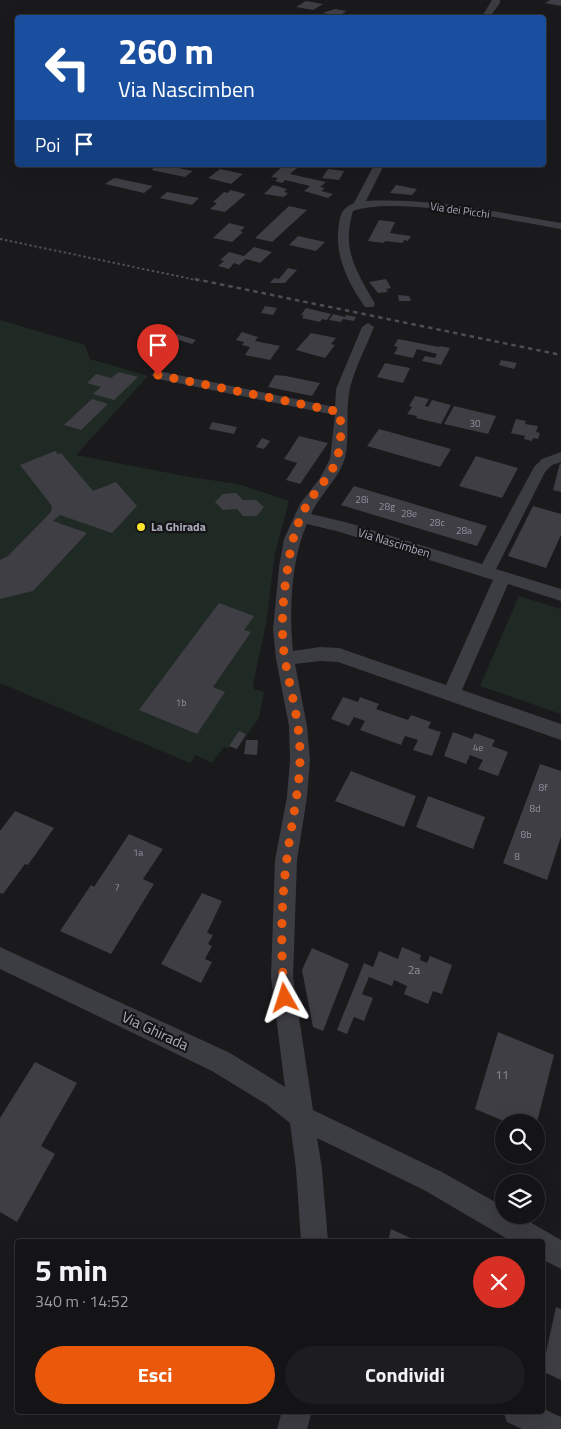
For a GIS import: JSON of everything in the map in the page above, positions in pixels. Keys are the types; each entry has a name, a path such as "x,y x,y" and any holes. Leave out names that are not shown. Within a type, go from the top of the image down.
{"street":[{"path":"487,15 496,1"},
{"path":"369,304 348,268 341,240 348,210 359,204 378,167"},
{"name":"Via dei Picchi","path":"359,204 420,205 561,226"},
{"path":"314,1239 303,1118 282,977 286,860 300,760 298,726 285,659 282,629 287,567 292,539 308,504 327,479 337,459 341,433 340,412 346,378 368,327"},
{"path":"158,375 340,412"},
{"path":"486,572 539,470 547,462 561,458"},
{"name":"Via Nascimben","path":"301,517 334,524 561,595"},
{"path":"451,694 503,577"},
{"path":"285,659 320,654 339,655 561,732"},
{"name":"Via Ghirada","path":"0,958 221,1062 275,1095 303,1118 433,1181 534,1239"},
{"path":"545,1246 561,1255"},
{"path":"292,1429 296,1414"},
{"path":"524,1414 553,1429"}],"shaded area":[{"name":"La Ghirada","path":"0,320 85,345 90,359 148,376 76,455 190,477 238,484 289,501 275,553 266,624 253,685 254,689 264,692 259,718 237,749 229,746 229,749 224,747 212,763 196,755 190,763 0,683"},
{"path":"519,596 561,609 561,714 480,686"}],"building":[{"path":"550,0 561,0 561,6 545,3"},
{"path":"306,1 323,4 313,10 296,7"},
{"path":"335,9 347,11 341,15 322,13"},
{"path":"155,167 174,167 193,171 185,177 151,170"},
{"path":"282,167 297,168 290,174 326,182 320,187 325,188 321,191 333,194 328,198 304,191 310,186 285,180 282,183 275,181 278,178 271,177"},
{"path":"220,169 243,174 231,184 208,178"},
{"path":"328,169 344,171 339,180 322,178"},
{"path":"114,178 153,186 144,193 105,184"},
{"path":"273,185 287,189 284,192 288,193 284,197 264,194"},
{"path":"396,185 417,189 412,195 390,193"},
{"path":"230,190 246,194 225,212 210,209 217,203 213,202 224,192 228,193"},
{"path":"167,192 199,198 192,205 160,198"},
{"path":"289,206 307,210 272,242 255,238"},
{"path":"379,220 395,222 390,233 411,236 408,241 404,240 403,243 385,241 384,243 368,241"},
{"path":"229,223 245,227 240,231 243,232 232,242 213,238"},
{"path":"298,236 325,242 316,251 289,245"},
{"path":"254,247 272,252 260,263 246,259 239,265 234,263 229,269 218,266 224,261 220,260 229,252 244,256"},
{"path":"288,268 297,270 285,283 270,283 274,278 279,279"},
{"path":"386,279 391,288 386,289 388,292 378,293 369,282"},
{"path":"398,295 409,296 411,301 399,301"},
{"path":"265,306 277,308 273,315 261,313"},
{"path":"306,308 331,314 327,320 322,319 320,322 302,318 304,315 301,315"},
{"path":"333,314 356,317 354,321 343,319 341,322 329,320"},
{"path":"242,332 258,337 255,341 280,346 270,360 245,355 250,347 242,345 244,342 236,340"},
{"path":"173,333 196,340 192,344 169,337"},
{"path":"311,333 336,338 331,344 335,345 325,358 296,350"},
{"path":"398,339 450,348 441,365 422,361 425,356 435,358 437,354 417,349 413,358 394,354 398,347 394,346"},
{"path":"501,360 517,363 514,369 499,365"},
{"path":"385,363 410,368 403,383 377,377"},
{"path":"119,372 138,377 114,400 93,394 101,387 87,383 96,374 111,378"},
{"path":"275,375 320,383 312,396 268,387"},
{"path":"415,396 429,399 425,406 428,407 432,400 451,405 441,424 407,414 412,407 409,406"},
{"path":"92,399 108,404 81,430 64,425"},
{"path":"454,406 496,416 488,434 444,424"},
{"path":"516,419 526,421 525,424 538,426 536,432 540,433 538,439 533,438 532,441 524,439 525,436 511,433"},
{"path":"212,422 237,427 234,434 209,429"},
{"path":"379,429 451,449 440,467 367,446"},
{"path":"299,436 328,443 300,484 286,480 297,463 284,459"},
{"path":"262,438 270,441 264,449 256,447"},
{"path":"55,451 58,454 61,453 93,491 116,482 137,506 112,533 60,515 53,521 87,533 33,591 0,599 0,560 8,556 51,512 52,506 20,465"},
{"path":"476,456 518,468 502,498 459,486"},
{"path":"561,464 561,492 553,490"},
{"path":"354,486 487,526 477,546 341,505"},
{"path":"236,493 243,500 256,500 264,507 257,516 243,516 237,509 223,510 215,502 223,494"},
{"path":"533,506 561,514 561,535 546,568 508,556"},
{"path":"219,603 254,616 244,630 251,632 213,687 225,692 197,734 139,710"},
{"path":"343,697 358,702 360,697 379,704 376,709 408,720 411,715 431,722 428,728 441,732 432,756 413,750 418,740 405,736 401,745 360,730 365,721 354,717 349,726 331,719"},
{"path":"239,731 246,734 237,749 229,746"},
{"path":"453,732 472,739 475,733 495,740 492,746 508,752 498,776 478,769 483,760 470,755 466,764 444,756"},
{"path":"246,740 258,740 257,755 244,754"},
{"path":"540,764 561,771 561,837 547,880 503,863"},
{"path":"351,771 416,796 404,827 335,801"},
{"path":"428,796 485,817 473,849 416,827"},
{"path":"15,811 54,828 28,865 25,864 3,894 0,893 0,831"},
{"path":"129,834 163,849 143,879 154,884 111,954 60,931 91,885 94,887"},
{"path":"202,893 222,901 207,933 213,935 208,944 212,946 205,959 212,962 201,983 161,964"},
{"path":"402,947 421,955 420,960 427,963 430,956 452,965 442,994 433,991 428,1004 404,994 407,986 394,980 392,986 369,977 362,994 373,998 364,1021 354,1017 347,1034 337,1030 364,963 373,967 379,951 398,959"},
{"path":"312,948 349,964 323,1031 313,1027 302,970"},
{"path":"498,1032 554,1055 539,1114 495,1114 495,1117 475,1109"},
{"path":"35,1062 77,1083 41,1146 55,1154 17,1222 0,1212 0,1118"},
{"path":"391,1229 413,1239 388,1239"},
{"path":"556,1307 561,1309 561,1380 545,1372 545,1357"}],"railway":[{"path":"0,239 201,281"},
{"path":"195,279 561,355"}],"place":[{"name":"La Ghirada","path":"141,527"}],"route":[{"path":"158,375 340,412 341,433 337,459 327,479 315,493 301,517 292,539 287,567 282,629 283,644 298,726 300,760 286,860 282,949 282,977 285,998"}]}
